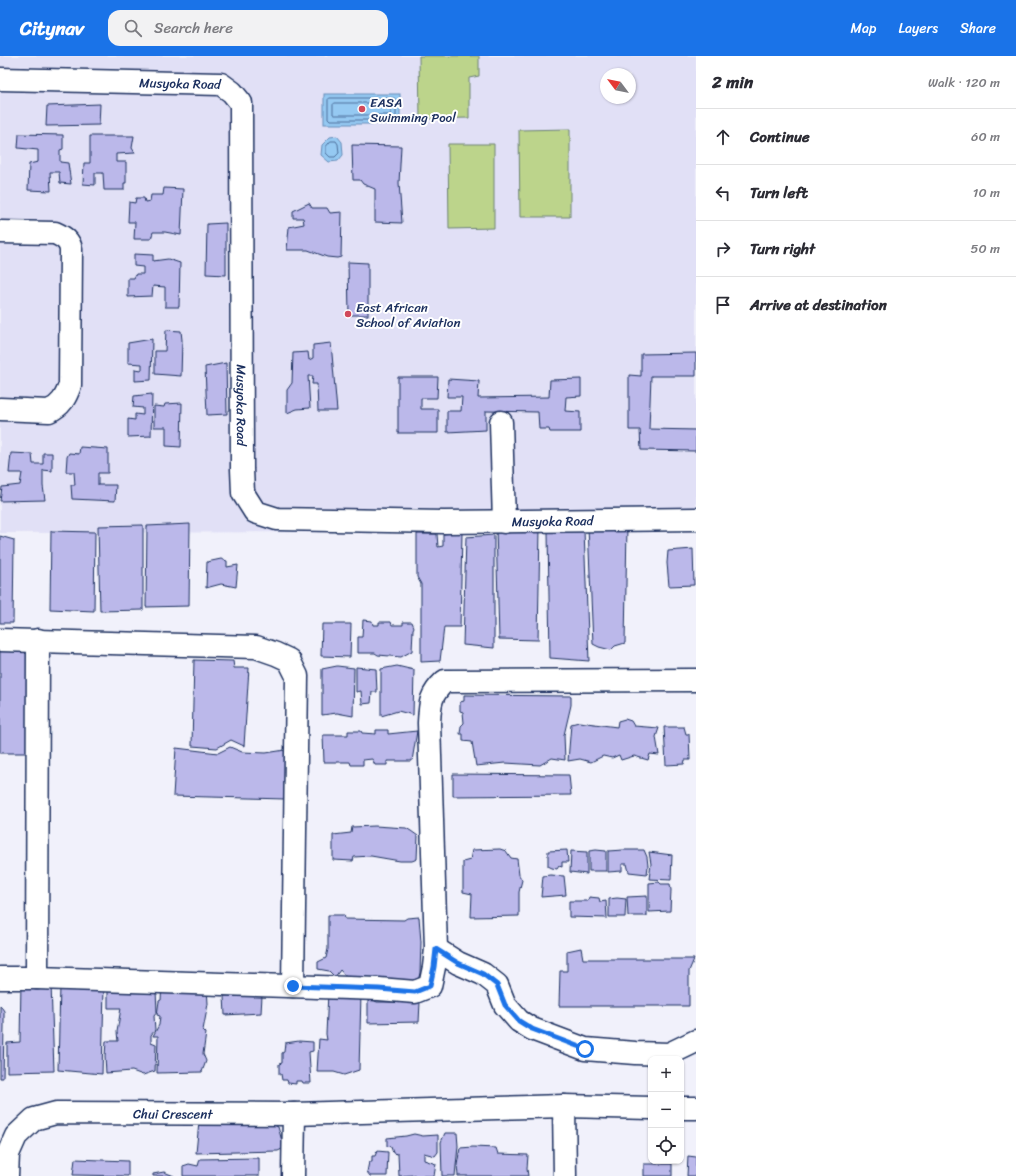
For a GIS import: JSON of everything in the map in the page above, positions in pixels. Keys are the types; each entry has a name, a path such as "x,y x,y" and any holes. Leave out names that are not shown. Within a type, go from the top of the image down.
{"street":[{"name":"Musyoka Road","path":"0,79 221,84 232,92 241,103 242,469 243,492 255,512 277,519 444,522 696,519"},
{"path":"0,232 55,233 62,236 70,244 71,258 70,385 67,396 56,408 49,411 0,409"},
{"path":"501,422 504,522"},
{"path":"0,640 256,647 289,660 297,676 293,986"},
{"path":"37,978 38,640"},
{"path":"0,978 293,986 379,989 415,992 430,986 436,949 429,723 430,703 436,690 445,681 696,680"},
{"path":"436,949 458,963 483,974 497,985 505,1005 519,1021 532,1029 585,1049 669,1054 696,1040"},
{"path":"564,1106 565,1176"},
{"name":"Chui Crescent","path":"7,1176 8,1154 16,1136 34,1120 56,1112 294,1114 564,1106 648,1108"},
{"path":"684,1108 696,1108"},
{"path":"294,1114 294,1176"}],"shaded area":[{"name":"East African School of Aviation","path":"0,56 696,56 696,531 0,533"}],"green space":[{"path":"419,56 479,56 479,76 469,78 469,118 420,119"},
{"path":"570,129 570,217 520,217 519,130"},
{"path":"448,144 494,144 494,228 449,229"}],"water":[{"name":"EASA Swimming Pool","path":"324,94 400,94 400,124 324,124"},
{"path":"337,136 342,142 343,155 338,161 329,162 321,155 322,145 330,137"}],"building":[{"path":"100,104 99,125 46,126 47,106"},
{"path":"19,134 63,135 63,149 60,150 60,162 68,163 71,184 60,183 59,172 50,172 51,191 28,190 29,164 38,162 38,150 18,148"},
{"path":"90,136 134,136 132,148 135,153 116,154 116,162 126,162 126,183 124,183 124,190 104,190 103,173 95,173 95,185 83,184 84,163 90,163"},
{"path":"352,145 401,146 399,183 402,223 375,222 375,189 363,184 360,180 353,180"},
{"path":"164,188 183,189 181,235 165,232 153,232 151,239 134,239 135,222 128,222 129,202 135,203 136,198 144,198 145,202 150,201 151,195 163,195"},
{"path":"309,203 312,208 327,208 330,213 342,212 341,257 327,257 308,250 287,250 289,227 304,224 303,218 293,218 293,211"},
{"path":"226,223 226,275 206,274 207,224"},
{"path":"134,254 153,255 153,261 168,259 180,263 179,307 165,307 165,287 153,286 152,296 128,297 128,278 134,278 136,274 143,274 143,267 134,266"},
{"path":"348,262 368,263 368,315 349,315"},
{"path":"166,330 181,331 181,376 155,374 155,351 165,351"},
{"path":"152,339 151,380 135,381 135,369 142,370 142,364 128,363 128,343"},
{"path":"331,343 337,411 318,411 317,384 312,384 313,376 308,376 310,408 297,409 287,413 287,390 292,383 293,353 308,352 309,360 313,358 313,345"},
{"path":"696,353 696,376 651,376 649,429 696,430 696,451 641,450 640,430 629,430 629,375 641,376 641,354"},
{"path":"226,363 227,414 207,415 205,367"},
{"path":"398,377 438,377 437,398 421,398 421,409 438,409 438,433 398,433"},
{"path":"448,379 479,381 478,398 549,397 550,380 581,379 581,396 566,397 565,411 580,412 580,432 550,432 549,429 539,429 538,412 486,411 486,430 447,432 447,411 461,411 462,397 447,397"},
{"path":"152,394 151,436 128,437 128,419 135,420 135,414 143,415 143,408 133,407 134,396"},
{"path":"182,403 181,447 166,446 166,427 154,427 154,406 164,407 165,404"},
{"path":"80,447 108,449 108,473 98,473 98,485 116,485 115,501 72,499 71,485 75,485 74,472 66,472 67,457 69,453 79,454"},
{"path":"11,453 32,454 33,464 43,464 43,453 52,453 52,471 43,470 45,500 0,501 2,487 20,485 22,473 9,473"},
{"path":"190,524 189,606 146,607 147,526"},
{"path":"143,525 143,610 100,611 98,526"},
{"path":"627,525 625,643 615,646 611,650 593,644 588,527"},
{"path":"496,527 540,528 538,640 499,639"},
{"path":"51,531 95,532 94,611 50,609"},
{"path":"584,531 589,661 550,658 548,532"},
{"path":"462,532 460,627 444,627 440,661 421,662 421,584 417,577 417,534 437,534 438,547 443,546 443,534"},
{"path":"494,535 494,648 463,645 466,537"},
{"path":"0,536 14,540 13,623 0,623"},
{"path":"693,549 694,585 669,586 667,563 668,551"},
{"path":"221,559 227,561 227,567 238,565 236,587 221,584 206,588 207,562"},
{"path":"363,620 372,621 373,625 379,625 379,622 391,622 392,625 403,625 403,622 412,622 414,627 412,651 401,657 378,655 375,653 358,653 358,637 362,637"},
{"path":"322,624 351,624 350,657 321,656"},
{"path":"0,650 23,650 33,662 31,753 0,753"},
{"path":"194,660 233,661 234,668 249,668 244,746 231,740 217,748 192,746"},
{"path":"337,666 354,668 353,716 337,713 322,715 322,669"},
{"path":"397,666 414,670 413,715 398,711 381,716 381,669"},
{"path":"356,667 376,669 377,692 372,692 371,703 362,704 361,691 356,692"},
{"path":"464,695 571,696 571,705 564,735 565,760 552,758 540,765 505,763 476,766 472,742 463,741 463,734 460,734 461,726 464,723 463,712 460,711 460,702 464,701"},
{"path":"625,719 631,721 634,726 659,728 656,737 659,755 650,754 648,760 634,756 621,760 619,755 612,758 603,756 591,762 580,759 568,761 571,724 579,722 617,727 618,721"},
{"path":"664,727 684,727 686,734 689,734 690,760 685,760 684,764 666,765"},
{"path":"376,730 388,730 388,734 417,731 412,761 387,761 387,765 375,765 372,759 363,760 363,765 351,765 350,762 324,762 323,735 348,735 348,731 361,731 362,733 376,734"},
{"path":"230,747 242,752 266,753 285,750 288,767 285,799 173,796 176,748 218,753"},
{"path":"453,774 569,775 571,795 453,796"},
{"path":"375,826 406,828 418,836 417,859 412,861 400,861 371,856 354,857 353,861 333,860 333,835 351,833 352,827"},
{"path":"500,849 506,851 511,858 517,859 519,875 522,880 519,892 519,916 471,917 472,894 463,892 463,862 470,860 472,850"},
{"path":"567,850 568,862 562,862 562,867 559,866 557,869 548,866 548,851"},
{"path":"644,850 647,857 647,874 629,872 627,864 622,864 622,871 608,872 608,851"},
{"path":"571,851 587,852 587,874 570,872"},
{"path":"589,851 606,851 606,871 589,871"},
{"path":"649,852 672,855 671,880 649,879 651,864"},
{"path":"543,876 564,876 566,895 541,897"},
{"path":"659,882 661,884 670,884 670,911 649,912 649,883"},
{"path":"647,896 647,916 628,916 627,897"},
{"path":"589,897 599,898 600,902 606,901 607,918 569,917 569,901 588,901"},
{"path":"609,899 626,899 625,917 609,917"},
{"path":"328,915 344,915 345,919 404,920 407,918 419,917 421,942 420,973 418,981 348,979 340,970 335,977 329,971 318,969 318,962 326,958 328,949"},
{"path":"581,948 583,959 694,959 689,971 689,1006 559,1006 560,971 567,971 567,951"},
{"path":"21,982 51,984 54,1071 7,1072 7,1043 20,1042"},
{"path":"70,984 73,990 104,987 102,1074 58,1070 60,986"},
{"path":"108,985 156,991 157,1012 154,1016 155,1030 151,1035 151,1042 156,1044 155,1071 143,1075 132,1071 106,1073 106,1041 118,1041 117,1032 121,1008 108,1008"},
{"path":"162,985 207,987 208,1004 203,1030 206,1033 203,1054 206,1061 202,1072 157,1073 158,1036 153,1036 159,1025 160,1016 157,1015 159,1001 161,1000"},
{"path":"328,993 361,994 359,1070 344,1075 334,1072 317,1072 319,1039 327,1040"},
{"path":"224,996 262,996 261,1013 225,1015"},
{"path":"373,1000 377,1002 420,1002 419,1022 368,1023 368,1001"},
{"path":"0,1005 4,1011 3,1078 0,1078"},
{"path":"299,1041 313,1042 313,1051 309,1052 311,1083 296,1081 296,1084 288,1083 287,1080 282,1080 281,1074 279,1074 279,1064 282,1063 282,1053 284,1052 285,1043"},
{"path":"199,1122 272,1124 278,1127 284,1148 278,1151 196,1153"},
{"path":"445,1133 457,1133 458,1146 455,1176 442,1176 441,1142"},
{"path":"414,1134 423,1136 438,1135 438,1152 435,1156 424,1153 424,1160 436,1164 434,1176 399,1176 398,1154 393,1153 391,1147 387,1146 387,1138"},
{"path":"460,1148 496,1148 498,1154 528,1155 528,1176 458,1176 457,1165"},
{"path":"377,1151 388,1152 387,1176 370,1176 367,1172 369,1162 372,1162 372,1156 375,1156"},
{"path":"688,1156 696,1157 696,1176 687,1176"},
{"path":"259,1158 259,1176 183,1176 183,1166 189,1164 198,1166 200,1159"},
{"path":"75,1159 128,1161 128,1176 73,1175"},
{"path":"644,1164 672,1164 672,1176 644,1176"},
{"path":"164,1172 174,1176 153,1176 153,1174"}],"place":[{"name":"EASA Swimming Pool","path":"362,109"},
{"name":"East African School of Aviation","path":"348,314"}],"route":[{"path":"293,986 379,989 415,992 430,986 436,949 458,963 483,974 497,985 505,1005 519,1021 532,1029 585,1049"}]}
